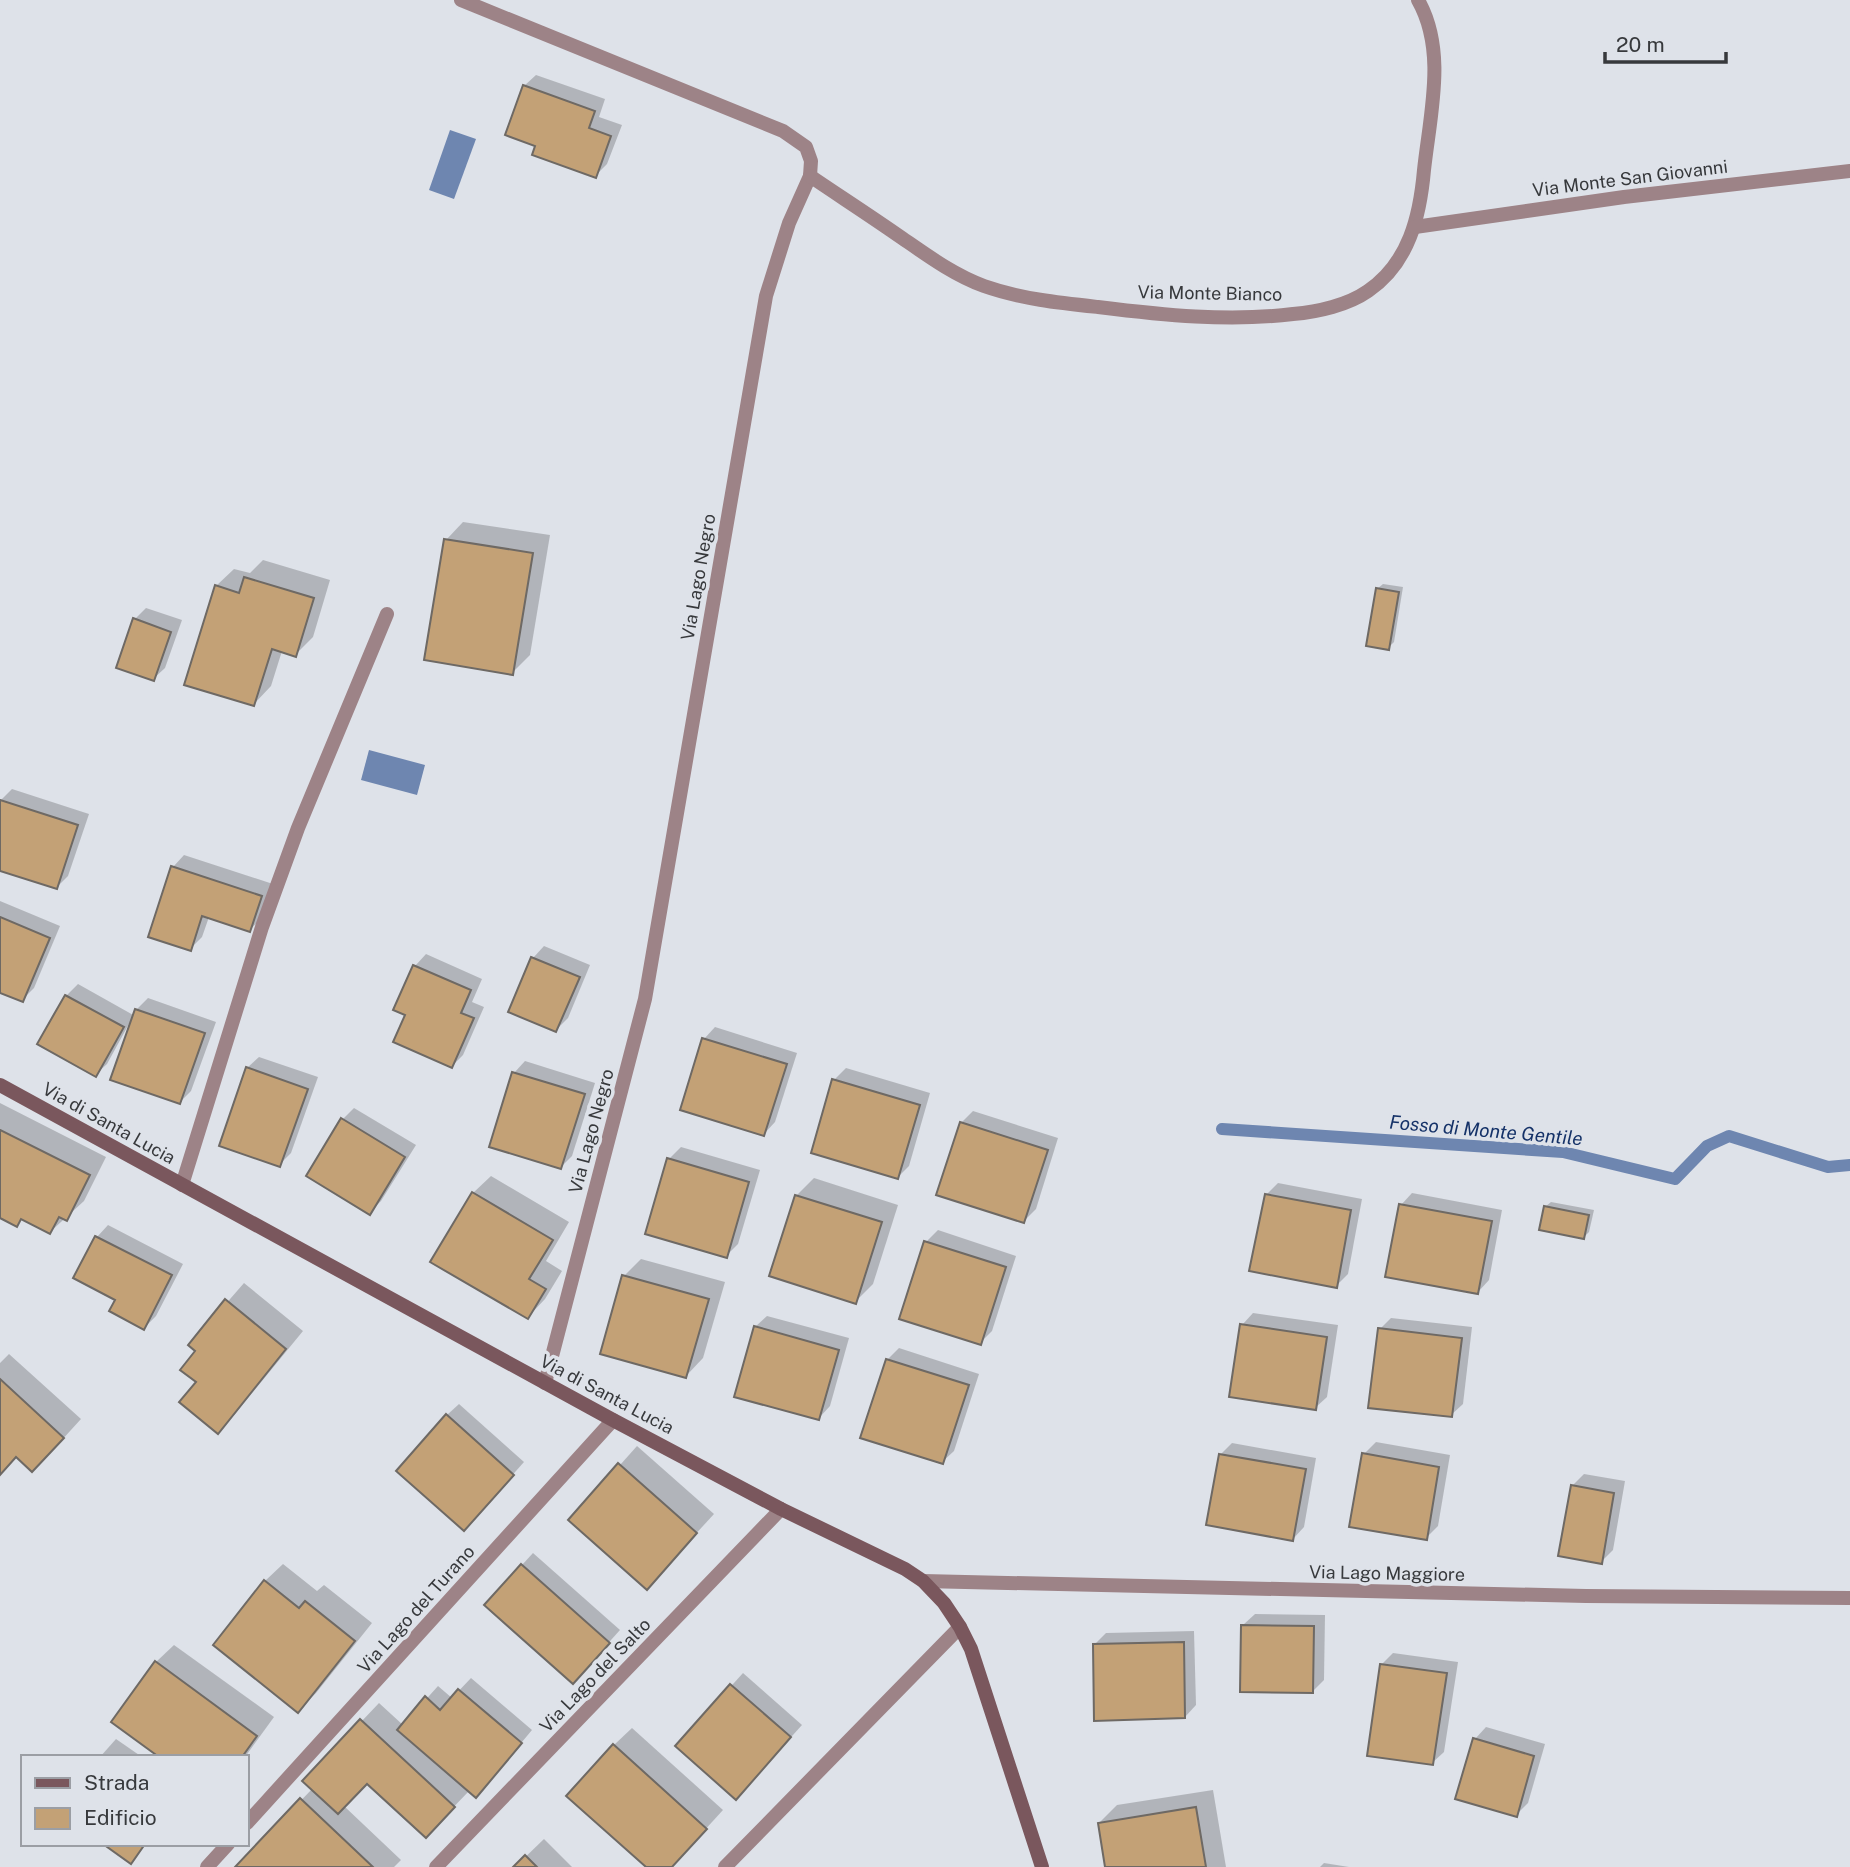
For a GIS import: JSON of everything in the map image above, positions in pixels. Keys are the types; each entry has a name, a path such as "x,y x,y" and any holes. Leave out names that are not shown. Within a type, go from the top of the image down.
{"street":[{"path":"461,0 792,136 806,147 809,153 810,176"},
{"name":"Via Monte Bianco","path":"810,176 941,264 984,286 1023,297 1145,313 1277,316 1333,305 1368,291 1380,281 1402,254 1415,227 1423,185 1435,55 1431,28 1418,0"},
{"name":"Via Monte San Giovanni","path":"1415,227 1624,197 1850,171"},
{"name":"Via Lago Negro","path":"545,1383 645,999 766,296 789,223 810,176"},
{"path":"182,1185 267,915 298,828 387,614"},
{"name":"Via di Santa Lucia","path":"0,1085 613,1420 781,1509 905,1569 923,1581 944,1602 971,1649 1042,1867"},
{"name":"Via Lago del Turano","path":"248,1823 613,1420"},
{"name":"Via Lago del Salto","path":"436,1867 781,1509"},
{"name":"Via Lago Maggiore","path":"923,1581 1586,1596 1850,1598"},
{"path":"725,1867 960,1627"},
{"path":"207,1867 226,1846"}],"water":[{"path":"450,130 476,139 454,199 429,190"},
{"path":"369,750 425,765 417,795 361,780"}],"building":[{"path":"523,85 595,111 589,128 611,136 596,178 532,155 535,146 505,135"},
{"path":"444,539 533,553 513,675 424,660"},
{"path":"244,577 314,598 296,657 272,649 254,706 184,685 215,585 239,593"},
{"path":"1376,588 1399,592 1389,650 1366,646"},
{"path":"133,618 171,632 154,681 116,668"},
{"path":"0,800 78,825 57,889 0,871"},
{"path":"171,866 262,896 250,932 202,916 191,951 148,937"},
{"path":"0,917 50,938 23,1002 0,993"},
{"path":"531,957 580,977 556,1032 508,1012"},
{"path":"413,965 471,990 461,1013 474,1018 452,1068 393,1042 405,1015 393,1010"},
{"path":"65,995 124,1027 96,1077 37,1044"},
{"path":"135,1009 205,1033 180,1104 110,1080"},
{"path":"702,1038 787,1064 764,1136 680,1110"},
{"path":"246,1067 308,1089 280,1167 219,1146"},
{"path":"512,1072 585,1094 561,1169 489,1147"},
{"path":"832,1079 920,1105 898,1179 811,1153"},
{"path":"341,1118 405,1157 370,1215 306,1176"},
{"path":"960,1122 1048,1150 1024,1223 936,1195"},
{"path":"0,1130 90,1175 67,1221 59,1217 50,1234 21,1219 17,1227 0,1218"},
{"path":"667,1158 749,1182 727,1258 645,1234"},
{"path":"472,1192 553,1240 529,1279 546,1289 528,1319 430,1262"},
{"path":"1265,1194 1351,1210 1337,1288 1249,1271"},
{"path":"795,1195 882,1222 856,1304 769,1276"},
{"path":"1399,1204 1492,1221 1478,1294 1385,1277"},
{"path":"1544,1206 1589,1215 1584,1239 1539,1230"},
{"path":"95,1236 172,1275 144,1330 109,1311 115,1300 73,1278"},
{"path":"924,1241 1006,1267 981,1345 899,1319"},
{"path":"622,1275 709,1299 686,1378 600,1354"},
{"path":"225,1299 286,1349 218,1434 179,1402 196,1382 180,1370 195,1351 188,1345"},
{"path":"1240,1324 1327,1337 1316,1410 1229,1397"},
{"path":"754,1326 839,1350 819,1420 734,1397"},
{"path":"1378,1328 1462,1338 1452,1417 1368,1408"},
{"path":"886,1359 969,1385 943,1464 860,1438"},
{"path":"0,1379 64,1438 32,1472 16,1457 0,1475"},
{"path":"446,1414 514,1475 464,1531 396,1471"},
{"path":"1362,1453 1439,1467 1427,1540 1349,1527"},
{"path":"1219,1454 1306,1469 1293,1541 1206,1525"},
{"path":"618,1463 697,1533 647,1590 568,1520"},
{"path":"1571,1485 1614,1493 1602,1564 1558,1556"},
{"path":"521,1564 610,1643 573,1684 484,1605"},
{"path":"264,1580 299,1608 305,1601 355,1641 298,1713 213,1645"},
{"path":"1241,1625 1314,1626 1313,1693 1240,1692"},
{"path":"1184,1642 1185,1718 1094,1721 1093,1644"},
{"path":"155,1661 257,1736 243,1755 156,1755 111,1722"},
{"path":"1380,1664 1447,1673 1433,1765 1367,1756"},
{"path":"730,1684 791,1737 736,1800 675,1746"},
{"path":"458,1689 522,1743 476,1798 397,1730 425,1696 440,1710"},
{"path":"360,1719 455,1807 426,1838 367,1784 338,1814 302,1781"},
{"path":"1473,1738 1534,1756 1517,1817 1455,1799"},
{"path":"613,1744 707,1829 672,1867 646,1867 566,1796"},
{"path":"300,1798 373,1867 235,1867"},
{"path":"1196,1807 1206,1867 1105,1867 1098,1823"},
{"path":"106,1846 144,1846 131,1864"},
{"path":"525,1855 537,1867 513,1867"}],"waterway":[{"name":"Fosso di Monte Gentile","path":"1222,1129 1563,1152 1675,1179 1707,1146 1729,1136 1828,1167 1850,1165"}]}
